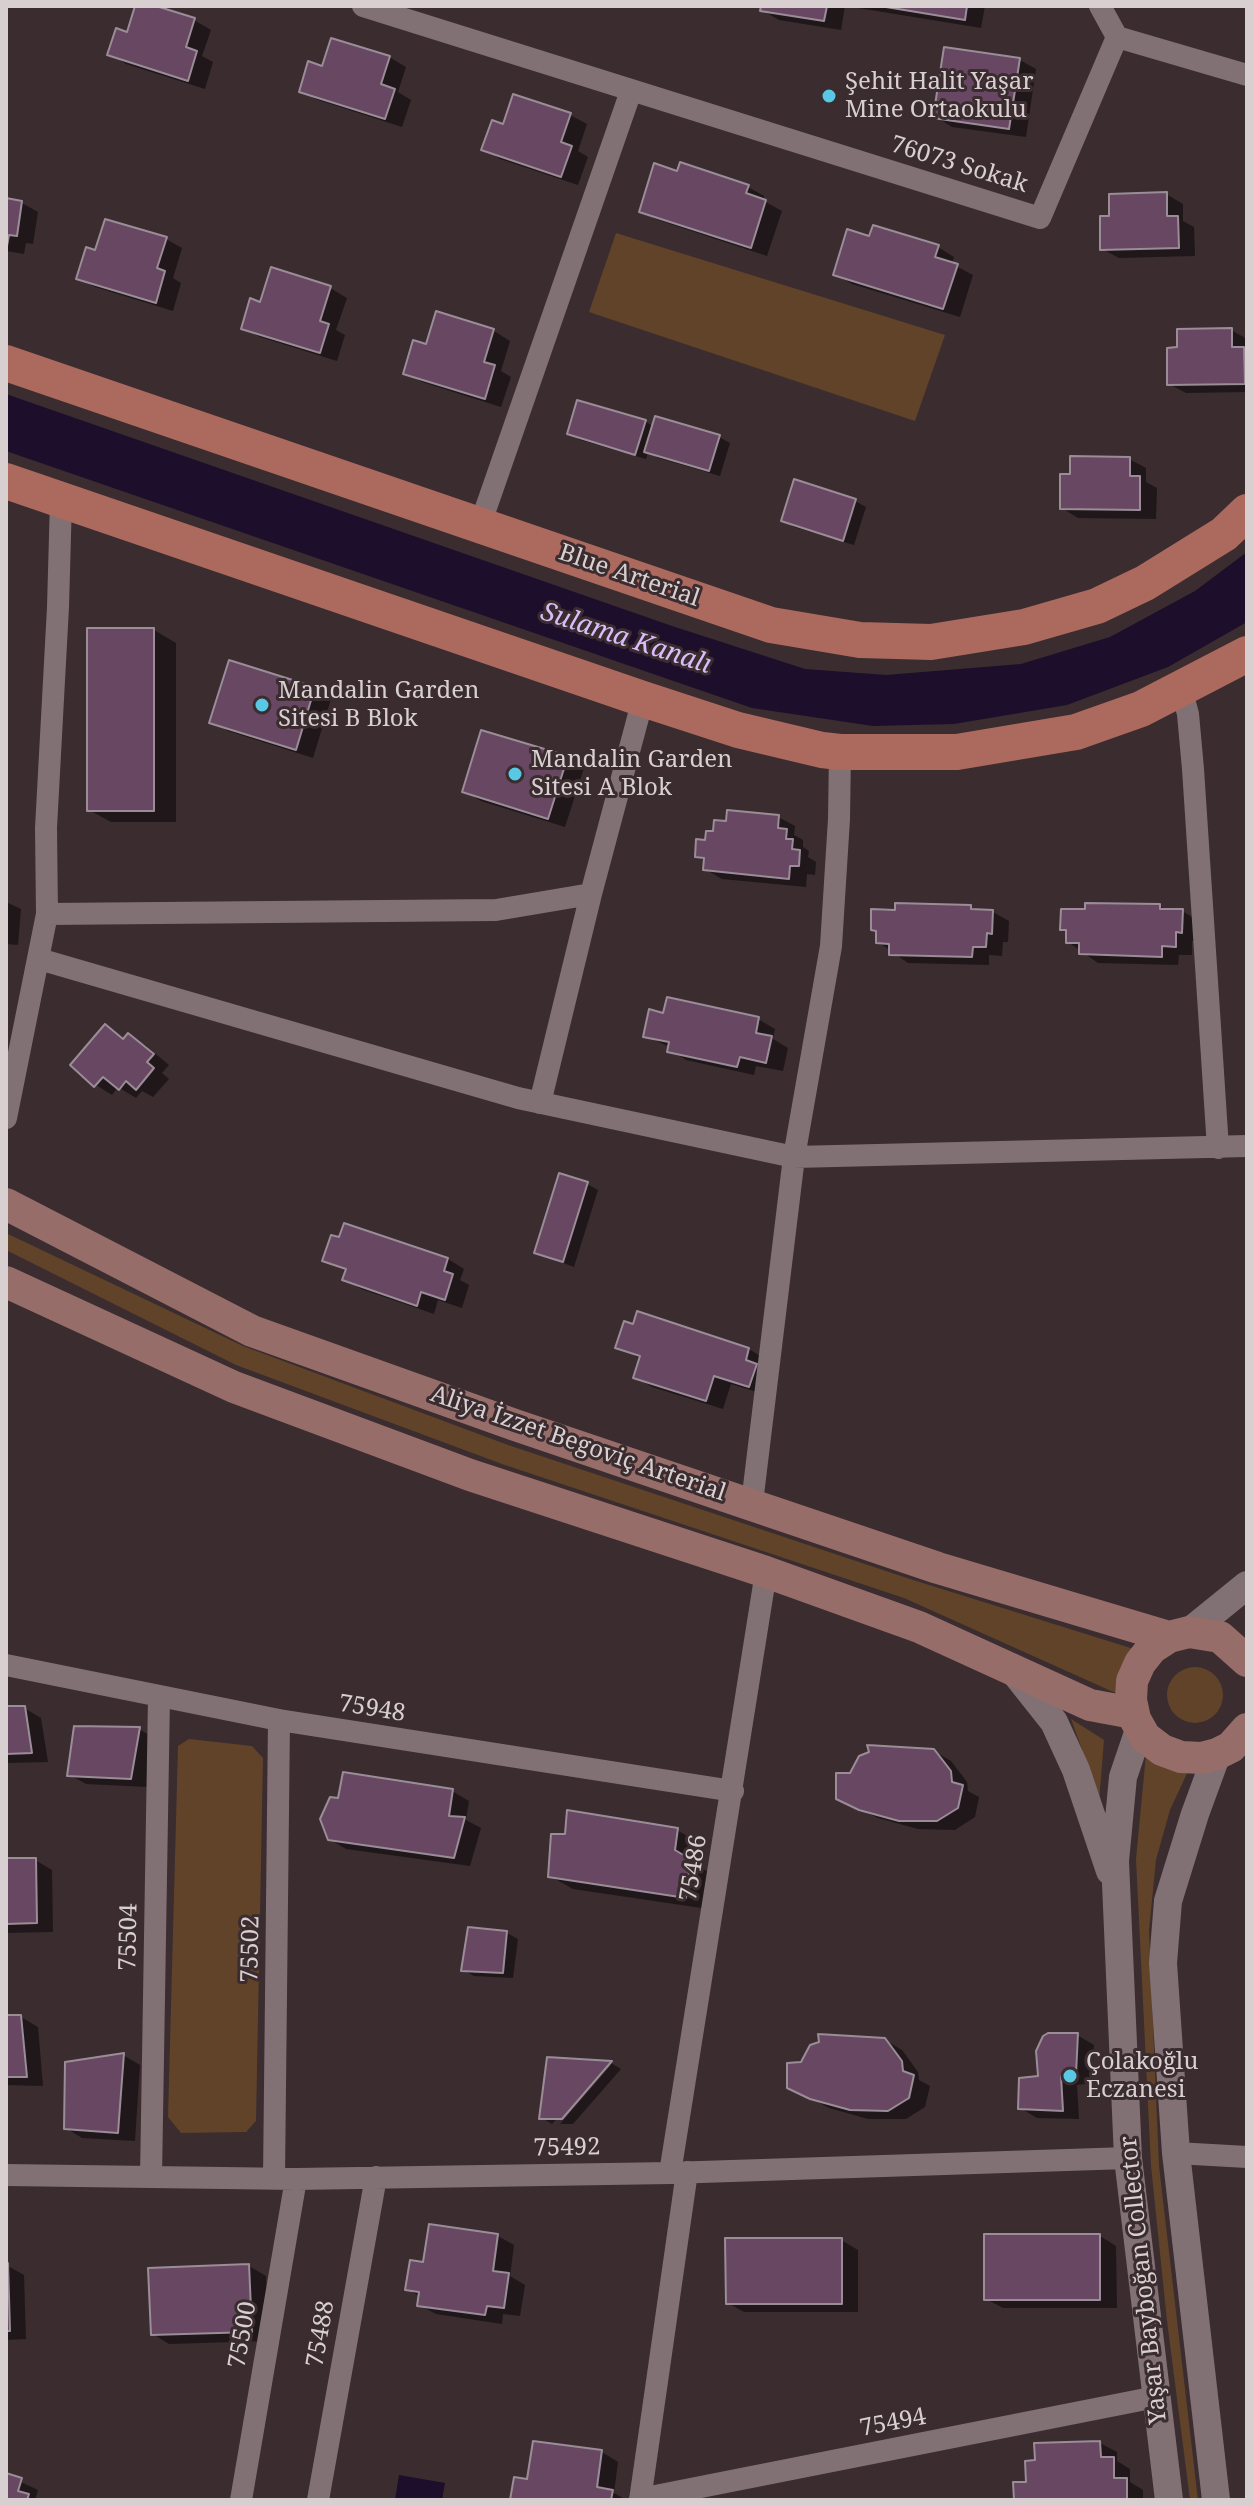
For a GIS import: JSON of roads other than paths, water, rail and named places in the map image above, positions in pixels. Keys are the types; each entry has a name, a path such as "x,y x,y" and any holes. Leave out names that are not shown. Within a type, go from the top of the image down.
{"main road":[{"name":"Blue Arterial","path":"6,363 771,625 860,640 931,642 1024,627 1097,606 1145,583 1224,534 1247,512"},
{"path":"6,481 738,730 840,752 957,752 1076,732 1141,709 1247,654"},
{"name":"Aliya İzzet Begoviç Arterial","path":"6,1204 252,1331 515,1425 938,1568 1179,1635 1220,1637 1247,1661"},
{"path":"6,1282 234,1387 470,1475 766,1572 919,1627 1090,1705 1136,1720"},
{"path":"1179,1635 1152,1648 1140,1663 1132,1681 1136,1720 1145,1737 1162,1750 1181,1757 1202,1758 1236,1746"}],"street":[{"name":"76073 Sokak","path":"363,6 1040,218 1117,37"},
{"path":"1100,6 1117,37 1247,75"},
{"path":"480,525 631,91"},
{"path":"6,1118 47,914 46,828 61,500"},
{"path":"1181,688 1188,714 1193,769 1218,1148"},
{"path":"540,1103 643,699"},
{"path":"752,1503 794,1157 831,946 840,752"},
{"path":"47,914 496,910 591,894"},
{"path":"39,959 540,1103 794,1157 1247,1146"},
{"name":"75486","path":"640,2499 678,2172 766,1572"},
{"path":"1179,1635 1247,1585"},
{"name":"75948","path":"6,1665 279,1720 733,1791"},
{"path":"1012,1669 1054,1722 1076,1770 1116,1891"},
{"name":"75504","path":"151,2177 159,1697"},
{"name":"75502","path":"279,1720 285,2178"},
{"name":"Yaşar Bayboğan Collector","path":"1136,1720 1123,1777 1115,1861 1116,1891 1128,2158 1169,2500"},
{"name":"Yaşar Bayboğan Collector","path":"1216,2500 1176,2153 1163,1963 1168,1901 1195,1814 1236,1746"},
{"path":"1176,2153 1247,2157"},
{"name":"75492","path":"6,2175 376,2177 678,2172 1128,2158"},
{"name":"75488","path":"318,2500 376,2177"},
{"name":"75500","path":"241,2500 285,2178"},
{"name":"75494","path":"640,2499 1156,2397"}],"water":[{"name":"Sulama Kanalı","path":"6,394 672,626 805,669 886,675 1021,664 1110,637 1195,591 1247,552 1247,622 1168,667 1067,705 954,724 873,726 752,708 6,451"},
{"path":"399,2475 445,2483 442,2500 395,2500"}],"place":[{"name":"Şehit Halit Yaşar Mine Ortaokulu","path":"829,96"},
{"name":"Mandalin Garden Sitesi B Blok","path":"262,705"},
{"name":"Mandalin Garden Sitesi A Blok","path":"515,774"},
{"name":"Çolakoğlu Eczanesi","path":"1070,2076"}]}
